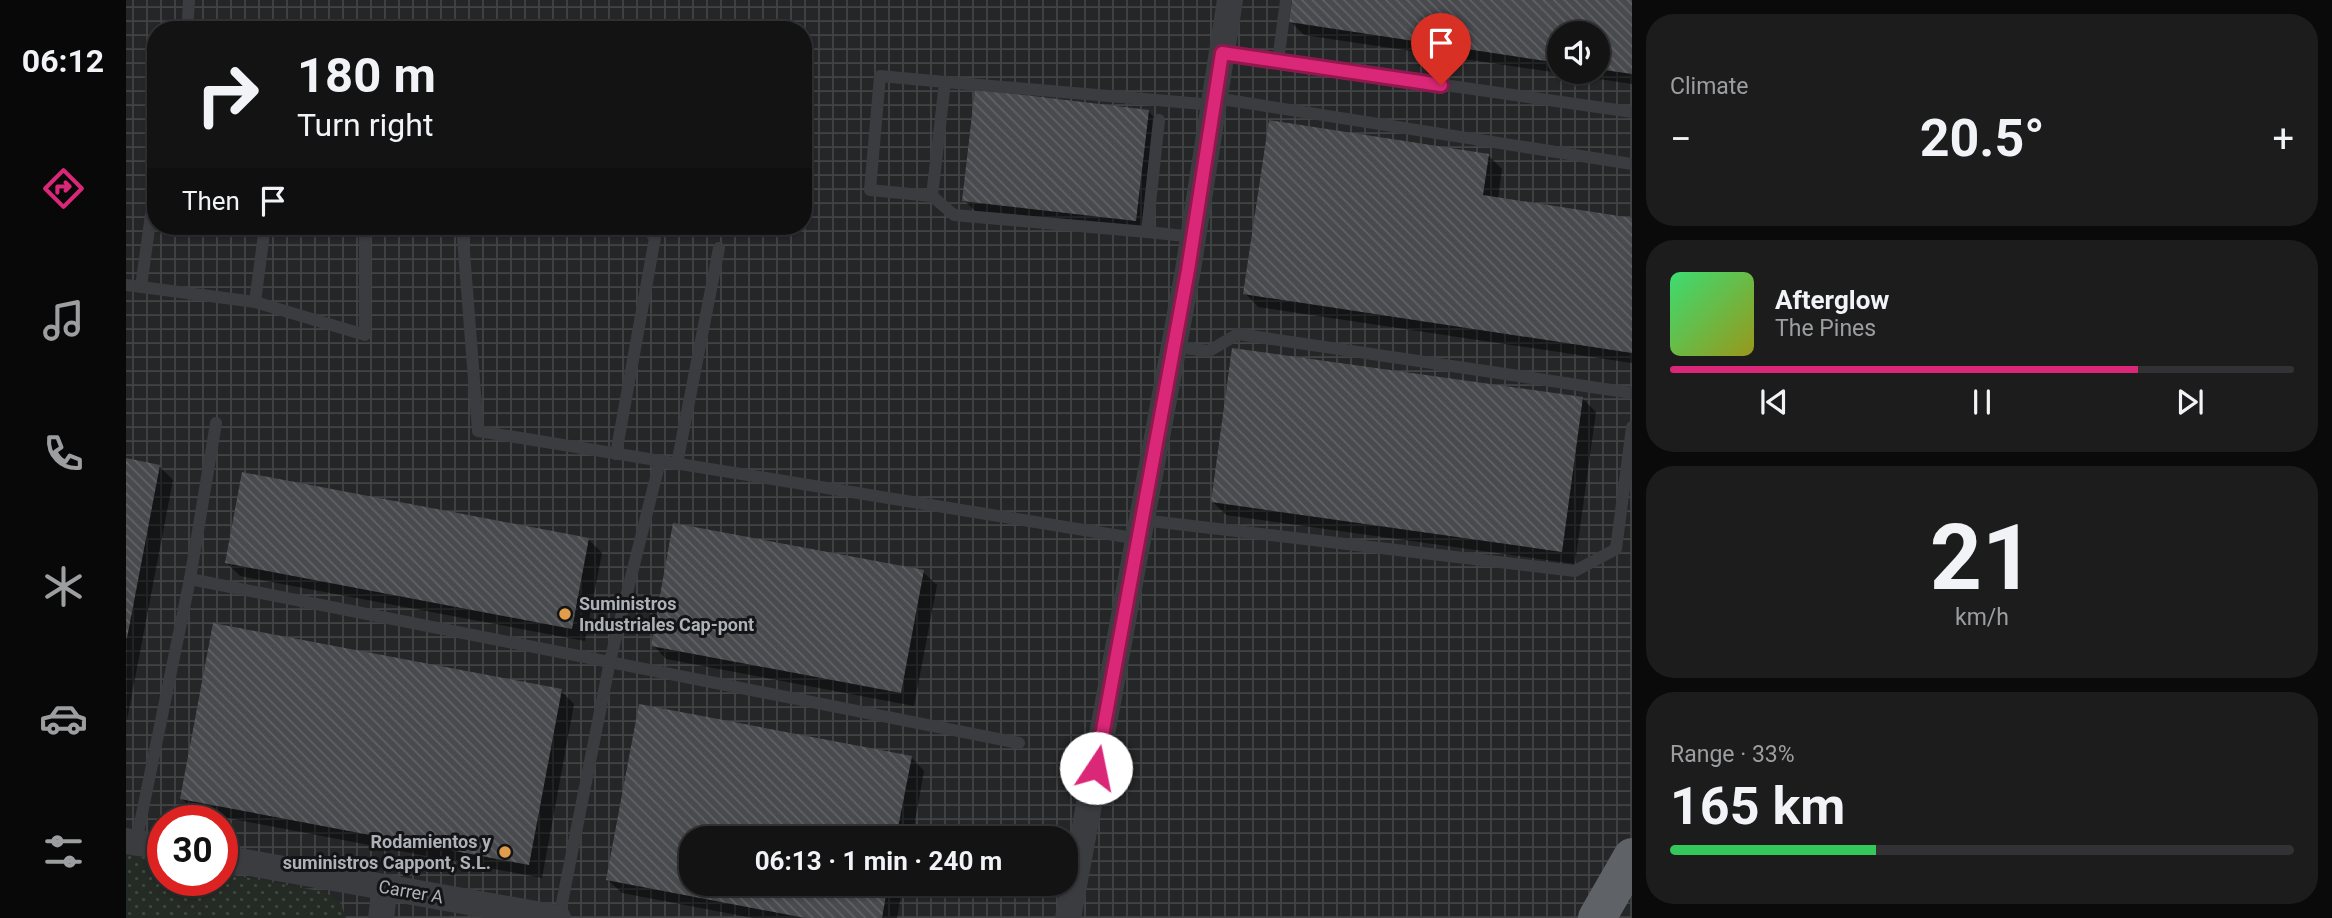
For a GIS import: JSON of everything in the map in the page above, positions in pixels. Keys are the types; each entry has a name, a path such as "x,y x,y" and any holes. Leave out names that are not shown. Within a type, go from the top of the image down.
{"highway":[{"path":"1597,918 1632,857"}],"street":[{"path":"1078,835 1174,347 1194,237 1230,0"},
{"name":"Carrer A","path":"238,861 559,918"},
{"path":"381,918 385,888"},
{"path":"1068,918 1069,896"}],"lane":[{"path":"188,17 189,0"},
{"path":"1278,61 1286,0"},
{"path":"1222,53 1632,112"},
{"path":"1194,237 954,215 932,196 870,190 880,76 1214,102 1632,164"},
{"path":"932,196 945,82"},
{"path":"1147,232 1159,121"},
{"path":"141,287 148,235"},
{"path":"255,302 264,235"},
{"path":"126,285 255,302 365,335 365,235"},
{"path":"463,235 478,431 616,454 1140,530 1575,571 1616,549 1632,427"},
{"path":"616,454 655,238 652,235"},
{"path":"677,464 719,248"},
{"path":"1174,347 1209,351 1238,334 1632,393"},
{"path":"131,842 190,579 216,423"},
{"path":"559,918 610,661 660,461"},
{"path":"190,579 1019,743"}],"shaded area":[{"path":"126,0 1632,0 1632,918 126,918"},
{"path":"126,854 147,858 147,896 238,896 238,876 325,892 340,902 346,918 126,918"}],"building":[{"path":"1292,0 1632,0 1632,74 1610,71 1610,21 1547,21 1547,61 1289,22"},
{"path":"975,89 1149,110 1136,221 962,201"},
{"path":"1269,120 1489,154 1483,195 1632,218 1632,353 1243,294"},
{"path":"1232,348 1583,397 1562,552 1211,502"},
{"path":"126,458 160,465 127,638 126,638"},
{"path":"242,472 589,538 572,629 225,563"},
{"path":"673,523 924,570 901,693 651,646"},
{"path":"213,623 562,689 529,865 238,810 238,805 212,805 180,799"},
{"path":"639,704 912,756 898,826 679,826 679,894 606,880"},
{"path":"690,896 886,896 882,918 805,918"}],"place":[{"name":"Suministros Industriales Cap-pont","path":"565,614"},
{"name":"Rodamientos y suministros Cappont, S.L.","path":"505,852"}],"route":[{"path":"1096,768 1188,270 1222,53 1441,85"}]}
